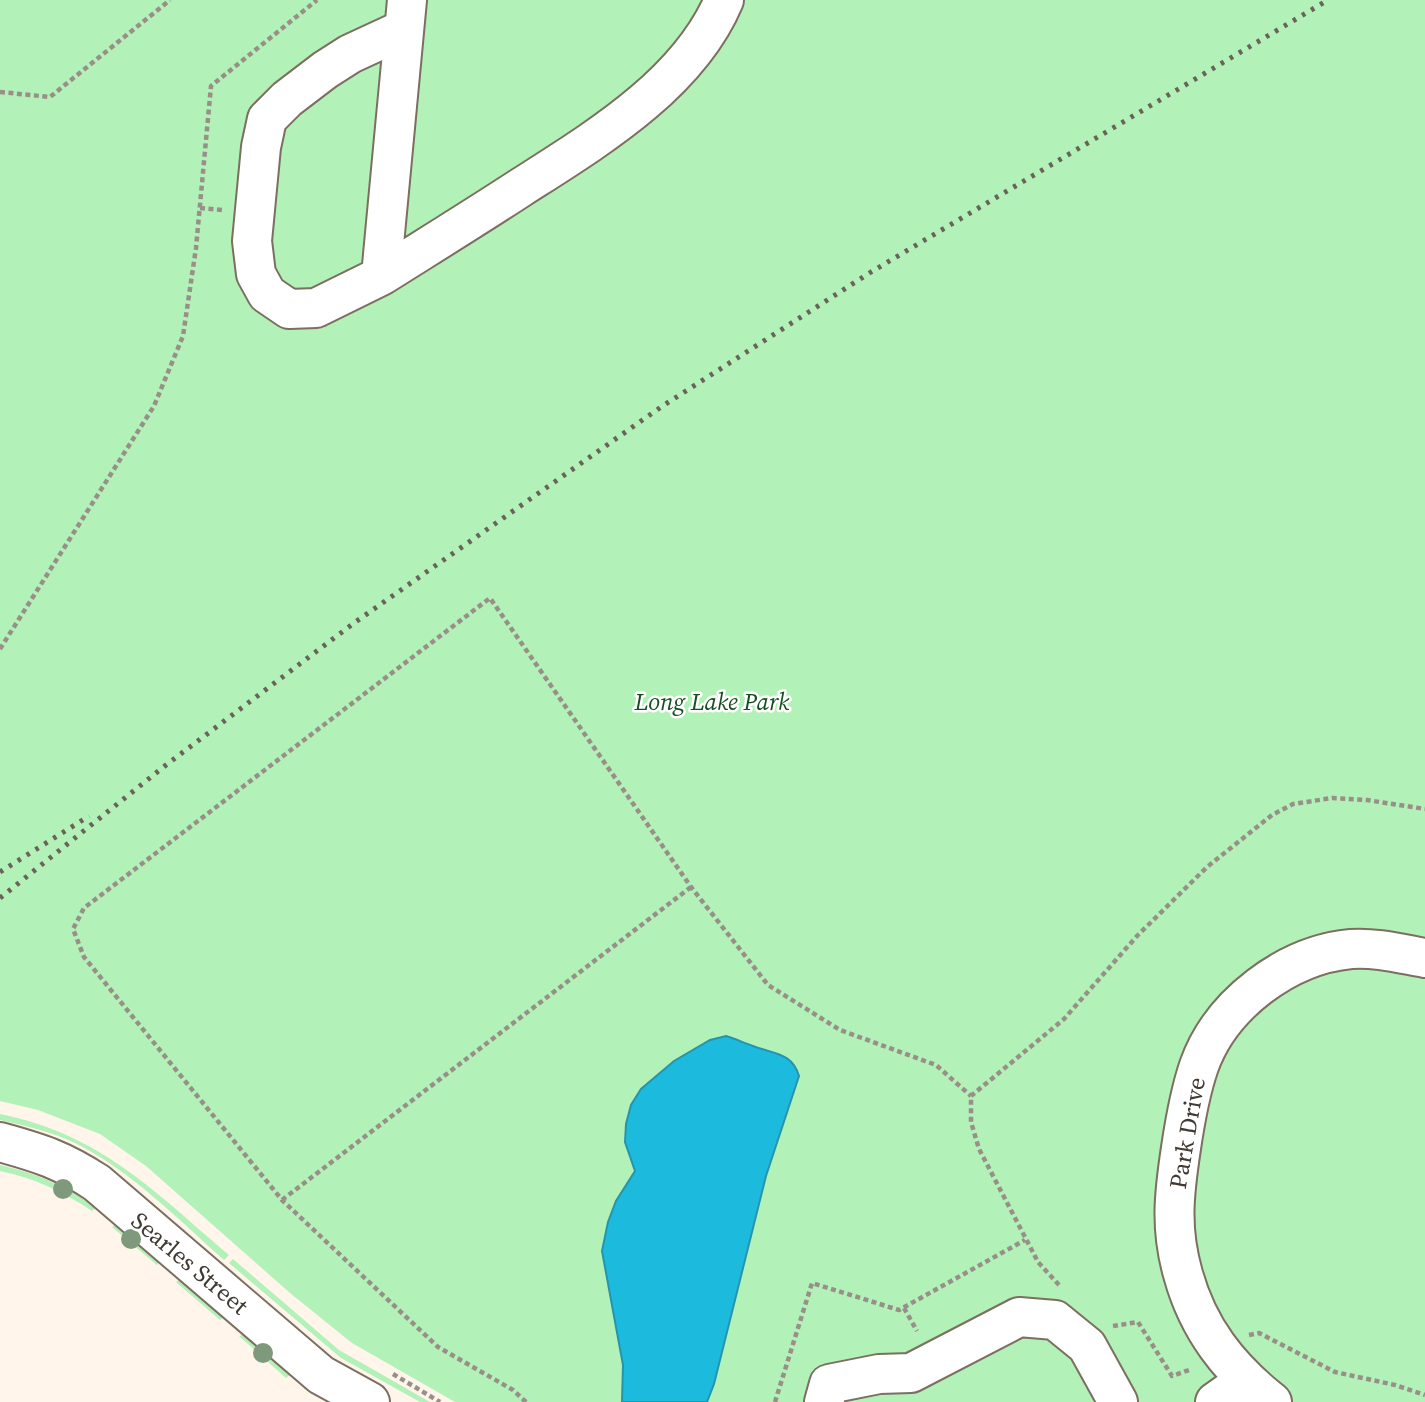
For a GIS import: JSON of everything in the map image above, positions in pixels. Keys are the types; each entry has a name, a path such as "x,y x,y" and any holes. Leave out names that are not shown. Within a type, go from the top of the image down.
{"street":[{"path":"406,15 325,70 287,99 267,119 261,147 252,241 256,274 267,294 289,309 316,308 381,276 586,146 663,84 695,52 724,0"},
{"path":"381,276 406,15"},
{"name":"Park Drive","path":"1259,1391 1225,1359 1200,1318 1183,1276 1174,1232 1175,1187 1182,1139 1199,1064 1219,1027 1248,995 1283,970 1322,955 1353,949 1425,958"},
{"name":"Searles Street","path":"0,1142 48,1156 73,1167 97,1183 321,1375 370,1402"},
{"path":"824,1402 829,1384 879,1374 911,1373 1019,1317 1055,1320 1087,1346 1118,1402"},
{"path":"1215,1402 1259,1391"}],"path":[{"path":"0,92 50,97 170,0"},
{"path":"0,649 154,406 183,336 196,248"},
{"path":"526,1402 513,1390 438,1347 282,1200 84,957 73,929 84,908 490,598 691,887 768,985 841,1030 936,1065 971,1096 971,1122 979,1149 1038,1262 1067,1294"},
{"path":"971,1096 1064,1019 1137,936 1207,867 1272,815 1293,804 1332,798 1379,801 1425,809"},
{"path":"282,1200 691,887"},
{"path":"775,1402 812,1283 899,1310 1025,1240"},
{"path":"1111,1326 1138,1322 1172,1376 1203,1365"},
{"path":"1247,1335 1259,1333 1335,1372 1395,1385 1425,1395"}],"green space":[{"name":"Long Lake Park","path":"0,0 1425,0 1425,1402 455,1402 352,1343 290,1293 146,1166 100,1134 38,1110 0,1101"},
{"path":"0,1114 67,1135 97,1151 150,1188 229,1255 224,1260 154,1197 97,1155 58,1136 0,1120"},
{"path":"0,1165 50,1181 96,1208 92,1211 48,1186 0,1171"},
{"path":"116,1224 159,1262 157,1265 112,1227"},
{"path":"233,1259 339,1350 430,1402 420,1402 341,1358 229,1263"},
{"path":"180,1279 224,1317 220,1320 176,1282"},
{"path":"244,1334 291,1374 286,1378 239,1336"}],"water":[{"path":"726,1036 787,1058 799,1076 766,1176 714,1384 707,1402 622,1402 623,1365 602,1251 616,1201 635,1171 625,1142 631,1105 641,1089 674,1061 710,1040"}],"railway":[{"path":"0,898 166,765 354,623 661,407 871,272 1328,0"},
{"path":"0,872 89,816"}]}
